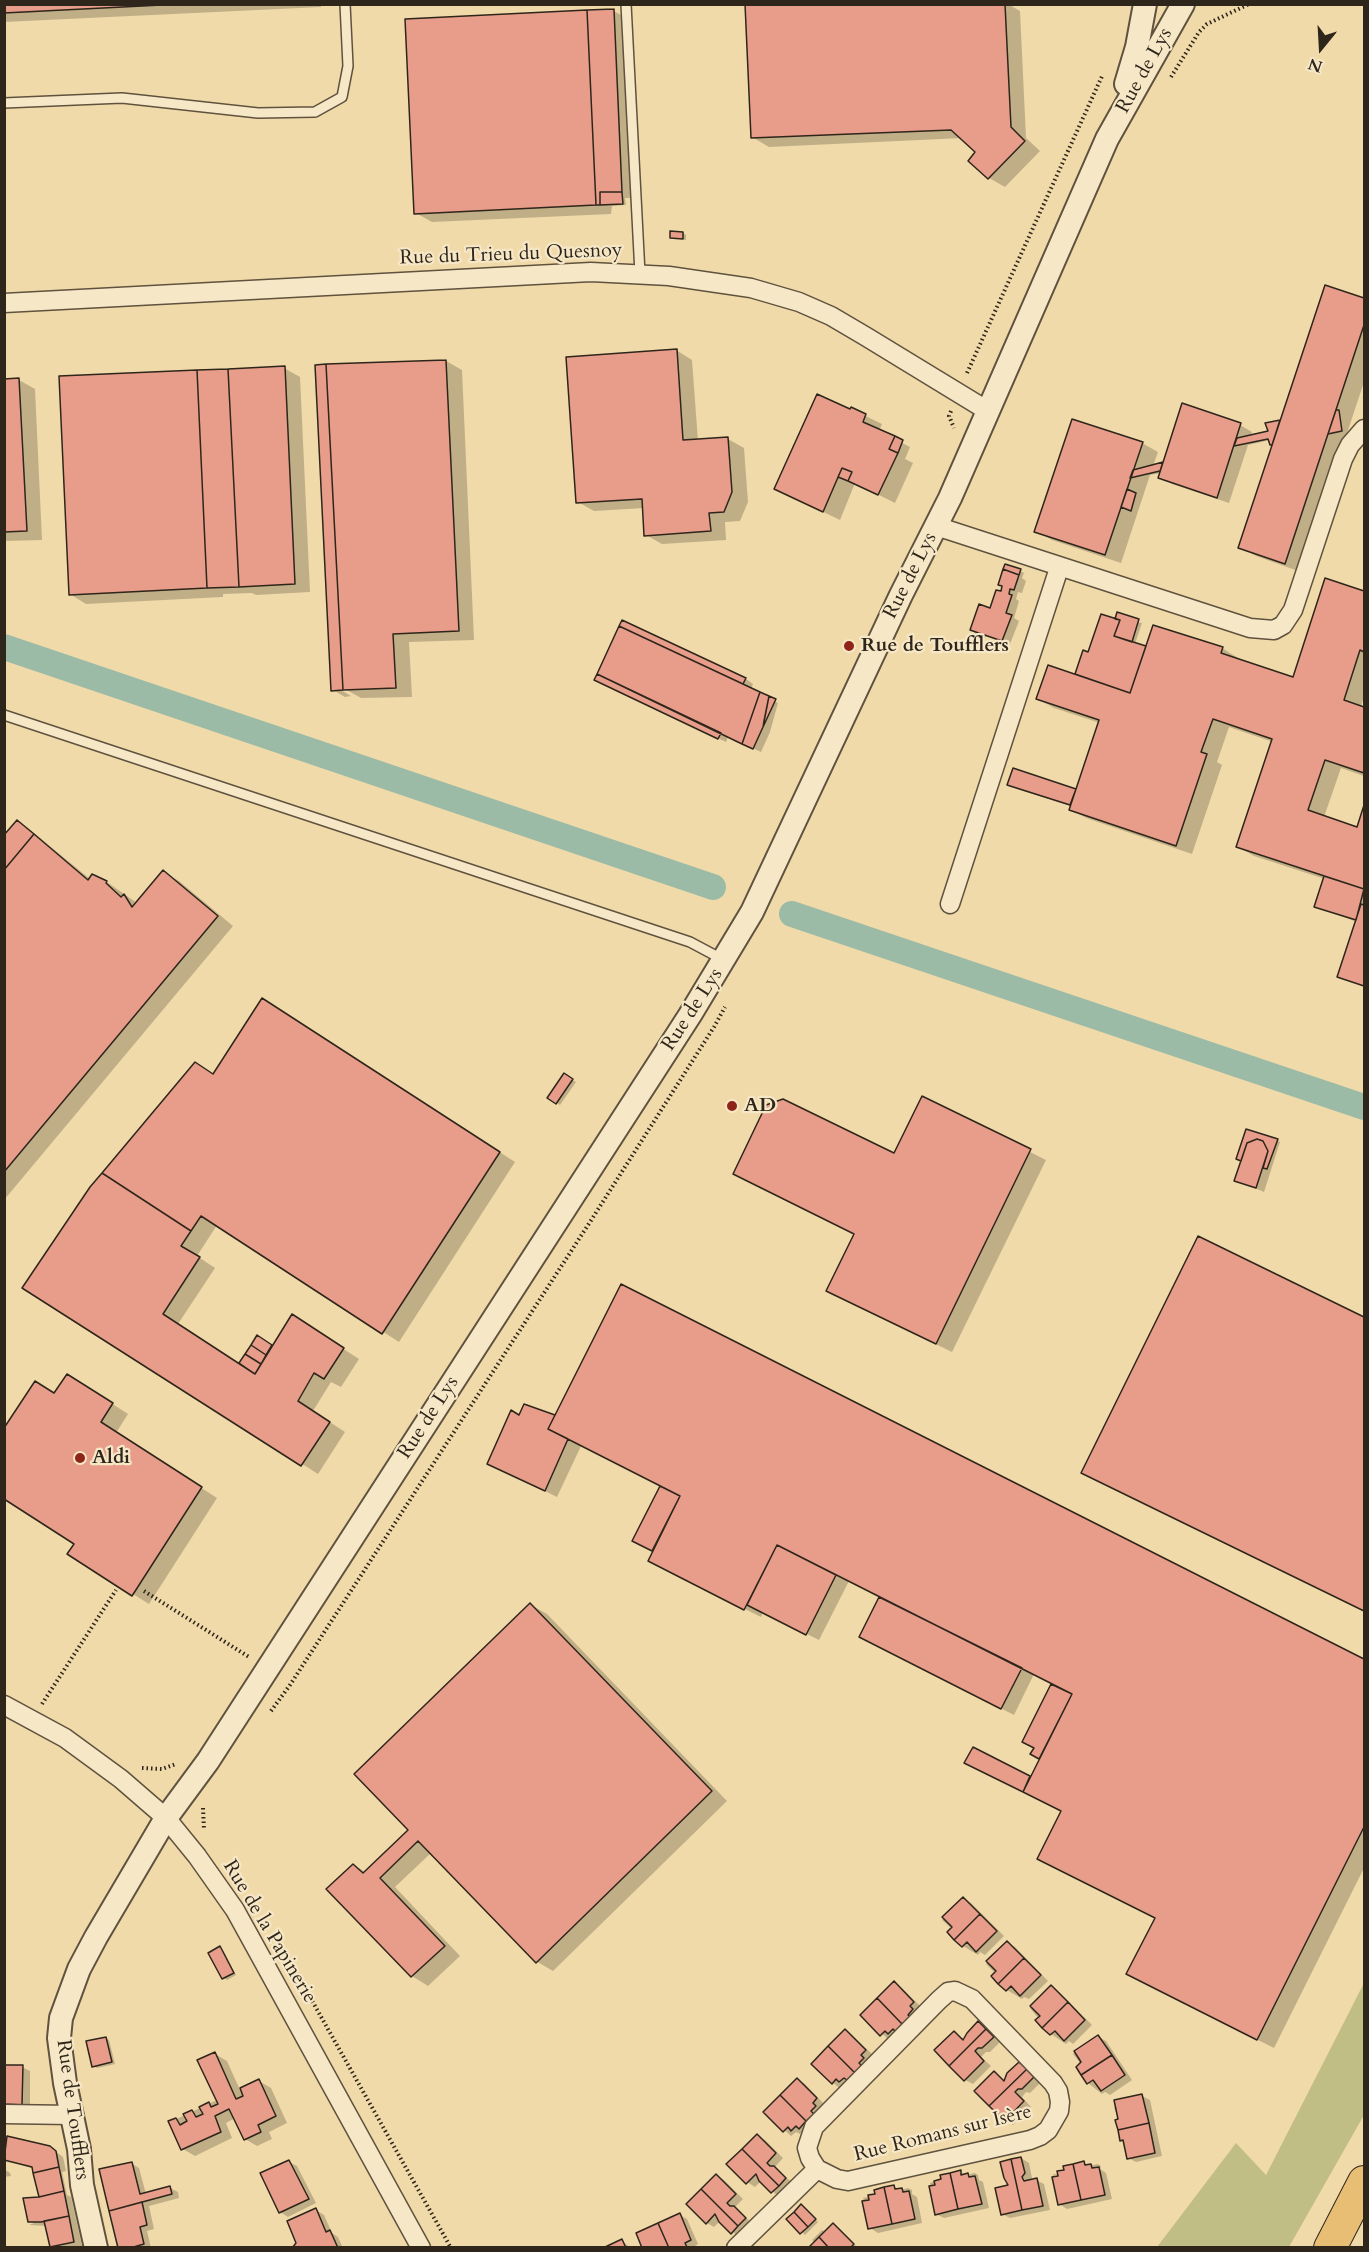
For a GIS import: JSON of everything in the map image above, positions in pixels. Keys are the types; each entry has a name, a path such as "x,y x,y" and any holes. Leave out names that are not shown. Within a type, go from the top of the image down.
{"highway":[{"path":"1330,2247 1365,2182"},
{"path":"1348,2247 1365,2217"}],"street":[{"name":"Rue de Lys","path":"166,1818 208,1761 724,960 764,889 901,595 936,526 1107,139 1137,47 1145,4"},
{"name":"Rue de Lys","path":"1107,139 1183,4"},
{"name":"Rue du Trieu du Quesnoy","path":"4,303 591,272 640,274 735,285 800,302 856,331 988,411"},
{"path":"936,526 1059,568 1250,628 1274,630 1283,625 1293,610 1343,459 1350,445 1365,429"},
{"path":"950,904 1059,568"},
{"name":"Rue de la Papinerie","path":"4,1705 80,1749 141,1794 166,1818 203,1864 235,1911 421,2247"},
{"name":"Rue de Toufflers","path":"96,2247 82,2185 79,2149 60,2060 59,2038 62,2018 68,1995 96,1937 166,1818"},
{"name":"Rue Romans sur Isère","path":"955,1991 972,1999 1053,2083 1058,2091 1059,2111 1054,2122 1040,2136 1030,2140 848,2181 837,2179 817,2169 807,2148 814,2127 948,1992 955,1991"},
{"path":"4,2114 72,2115"},
{"path":"736,2247 817,2169"}],"lane":[{"path":"4,103 122,98 258,113 315,112 342,97 348,66 345,4"},
{"path":"626,4 640,274"},
{"path":"4,715 690,942 724,960"}],"path":[{"path":"954,431 949,416 958,394 1105,67"},
{"path":"270,1712 290,1685 597,1212 714,1027 728,1000"},
{"path":"41,1705 116,1590"},
{"path":"144,1591 252,1659"},
{"path":"32,1701 51,1711"},
{"path":"134,1764 141,1768 162,1769 184,1761"},
{"path":"206,1800 202,1816 206,1839"},
{"path":"282,1948 452,2247"}],"shaded area":[{"path":"1364,1983 1364,2115 1289,2247 1157,2247 1236,2143 1266,2175"}],"building":[{"path":"4,4 182,4 4,13"},
{"path":"745,4 1005,4 1011,127 1025,141 988,179 968,161 975,152 951,130 751,138"},
{"path":"614,9 622,192 600,192 600,205 596,205 587,10"},
{"path":"587,10 596,205 414,214 405,19"},
{"path":"600,192 622,192 623,204 600,205"},
{"path":"670,231 683,232 683,239 670,238"},
{"path":"1325,285 1364,298 1364,325 1285,564 1238,548"},
{"path":"677,349 683,440 728,437 732,492 724,512 709,513 711,531 644,536 642,499 576,503 566,357"},
{"path":"446,360 459,631 393,634 396,688 343,690 326,364"},
{"path":"326,364 343,690 331,691 315,365"},
{"path":"285,366 295,584 239,587 228,369"},
{"path":"228,369 239,587 207,588 197,370"},
{"path":"197,370 207,588 69,595 59,376"},
{"path":"19,378 27,531 4,532 4,379"},
{"path":"817,394 866,414 863,422 895,436 889,449 898,453 878,495 848,481 852,472 842,468 823,512 774,489"},
{"path":"1182,403 1241,423 1217,498 1158,478"},
{"path":"1336,410 1339,410 1342,431 1328,434"},
{"path":"1072,419 1143,442 1105,555 1034,532"},
{"path":"1280,420 1272,445 1268,439 1234,446 1237,438 1268,431 1265,423"},
{"path":"895,436 903,440 898,453 889,449"},
{"path":"1163,462 1160,471 1130,478 1133,470"},
{"path":"842,468 852,472 848,481 838,477"},
{"path":"1127,489 1136,493 1131,511 1121,507"},
{"path":"1005,564 1021,569 1019,575 1003,569"},
{"path":"1003,569 1019,575 1014,590 1010,589 1009,594 1012,595 1006,613 1012,615 1002,641 970,630 979,604 990,608 996,590 1001,591 1002,586 998,585"},
{"path":"1325,578 1364,591 1364,652 1360,650 1344,700 1364,707 1364,773 1325,760 1308,810 1357,827 1364,805 1364,889 1236,847 1272,739 1213,719 1201,752 1207,754 1176,846 1069,810 1099,720 1036,699 1048,665 1130,693 1153,625 1223,647 1221,653 1293,677"},
{"path":"1117,612 1139,619 1132,642 1114,636 1120,620 1115,619"},
{"path":"1101,614 1120,620 1114,636 1146,646 1130,693 1075,674 1083,650 1088,652"},
{"path":"622,620 746,678 743,684 619,626"},
{"path":"619,626 760,692 742,744 597,674"},
{"path":"597,674 721,733 718,739 594,680"},
{"path":"760,692 769,696 763,727 753,749 742,744"},
{"path":"769,696 776,699 763,727 764,721"},
{"path":"1013,768 1076,789 1070,805 1007,785"},
{"path":"17,820 34,834 4,870 4,835"},
{"path":"34,834 88,880 92,874 107,881 106,883 121,897 124,894 132,907 163,870 218,916 4,1172 4,870"},
{"path":"1324,876 1364,889 1356,920 1314,907"},
{"path":"1361,904 1364,905 1364,986 1337,977"},
{"path":"262,998 500,1152 382,1334 201,1216 191,1231 102,1173 195,1062 213,1074"},
{"path":"564,1073 573,1079 556,1104 547,1098"},
{"path":"922,1096 1031,1149 936,1344 826,1291 854,1234 733,1174 766,1105 783,1099 894,1153"},
{"path":"1246,1129 1278,1139 1267,1169 1263,1168 1268,1151 1263,1141 1257,1139 1247,1143 1241,1161 1236,1159"},
{"path":"1257,1139 1263,1141 1268,1151 1256,1188 1234,1181 1247,1143"},
{"path":"102,1173 191,1231 181,1246 200,1257 163,1314 255,1374 292,1314 344,1348 324,1379 314,1373 298,1401 330,1422 301,1466 22,1288 90,1187"},
{"path":"1198,1236 1364,1317 1364,1611 1081,1473"},
{"path":"621,1284 1364,1659 1364,1827 1257,2040 1126,1974 1155,1918 1037,1859 1061,1811 1023,1792 1072,1694 777,1545 744,1610 648,1561 680,1496 548,1429"},
{"path":"257,1335 272,1345 266,1355 251,1345"},
{"path":"251,1345 266,1355 261,1364 245,1354"},
{"path":"245,1354 261,1364 255,1374 239,1363"},
{"name":"Aldi","path":"67,1374 113,1403 101,1422 202,1487 132,1596 67,1554 74,1544 4,1499 4,1428 35,1381 54,1393"},
{"path":"524,1404 555,1415 548,1429 568,1439 545,1491 487,1464 511,1410 519,1415"},
{"path":"660,1486 680,1496 652,1551 632,1541"},
{"path":"777,1545 836,1575 806,1635 747,1605"},
{"path":"879,1597 1022,1668 1001,1709 859,1637"},
{"path":"530,1603 712,1791 536,1963 418,1841 380,1878 445,1946 411,1977 326,1889 353,1864 363,1873 408,1830 354,1774"},
{"path":"1051,1684 1072,1694 1039,1759 1030,1754 1034,1748 1022,1742"},
{"path":"973,1747 1030,1776 1023,1792 964,1763"},
{"path":"963,1897 980,1914 954,1940 947,1932 952,1927 942,1917"},
{"path":"980,1914 997,1931 976,1952 967,1942 962,1947 954,1940"},
{"path":"1007,1941 1024,1958 998,1984 991,1976 996,1971 986,1961"},
{"path":"220,1946 234,1973 222,1979 208,1953"},
{"path":"1024,1958 1041,1975 1020,1996 1011,1986 1006,1991 998,1984"},
{"path":"894,1981 914,2002 910,2006 913,2009 908,2015 911,2017 903,2025 877,1998"},
{"path":"1051,1985 1068,2002 1042,2028 1035,2020 1040,2016 1030,2006"},
{"path":"877,1998 903,2025 896,2032 893,2029 888,2034 885,2031 880,2036 860,2015"},
{"path":"1068,2002 1085,2020 1064,2041 1055,2031 1050,2035 1042,2028"},
{"path":"978,2021 986,2029 949,2066 934,2050 954,2031 963,2040"},
{"path":"845,2029 866,2050 861,2055 864,2058 859,2063 862,2066 855,2073 828,2046"},
{"path":"986,2029 994,2037 975,2051 984,2061 964,2081 949,2066"},
{"path":"1098,2035 1112,2055 1081,2075 1076,2067 1081,2062 1074,2051"},
{"path":"106,2037 112,2062 92,2067 86,2041"},
{"path":"828,2046 855,2073 847,2080 844,2078 839,2082 836,2079 832,2084 811,2064"},
{"path":"215,2052 236,2099 243,2096 240,2088 259,2079 276,2116 258,2125 261,2132 244,2140 229,2109 215,2116 221,2132 181,2150 168,2121 176,2118 180,2125 187,2121 183,2114 192,2110 196,2117 203,2114 199,2107 209,2102 211,2107 218,2104 197,2060"},
{"path":"1112,2055 1125,2075 1101,2091 1093,2080 1087,2084 1081,2075"},
{"path":"1019,2062 1027,2069 989,2106 974,2091 994,2071 1004,2081 1007,2073"},
{"path":"4,2065 23,2065 22,2105 4,2104"},
{"path":"1027,2069 1034,2077 1022,2089 1015,2092 1024,2101 1005,2121 989,2106"},
{"path":"797,2078 817,2098 813,2103 816,2106 811,2111 814,2114 806,2121 780,2095"},
{"path":"1142,2094 1149,2123 1118,2130 1114,2100"},
{"path":"780,2095 806,2121 799,2129 796,2126 791,2131 788,2127 783,2132 763,2112"},
{"path":"1149,2123 1155,2153 1127,2159 1123,2140 1120,2141 1118,2130"},
{"path":"757,2134 776,2153 767,2163 774,2166 786,2178 779,2186 742,2149"},
{"path":"7,2136 50,2146 56,2151 59,2167 33,2173 32,2167 4,2160"},
{"path":"742,2149 779,2186 771,2193 759,2181 756,2174 746,2184 726,2164"},
{"path":"1021,2157 1025,2173 1022,2177 1024,2181 1037,2178 1043,2206 1022,2210 1011,2159"},
{"path":"1011,2159 1022,2210 1001,2215 995,2188 1008,2185 1000,2162"},
{"path":"289,2160 309,2199 279,2213 260,2173"},
{"path":"1084,2161 1085,2165 1091,2164 1092,2168 1099,2167 1105,2195 1081,2200 1073,2164"},
{"path":"132,2162 140,2194 170,2186 172,2194 109,2211 99,2169"},
{"path":"1073,2164 1081,2200 1058,2205 1052,2177 1058,2176 1057,2171 1064,2170 1063,2166"},
{"path":"59,2167 64,2191 39,2197 33,2173"},
{"path":"961,2170 961,2175 968,2173 969,2177 975,2176 982,2204 958,2209 950,2173"},
{"path":"950,2173 958,2209 935,2215 929,2186 935,2185 934,2181 941,2179 940,2175"},
{"path":"716,2174 736,2194 727,2203 734,2206 746,2218 738,2226 701,2189"},
{"path":"894,2185 895,2189 902,2188 903,2192 909,2191 915,2219 892,2224 884,2187"},
{"path":"884,2187 892,2224 868,2229 862,2201 869,2200 868,2195 875,2194 874,2190"},
{"path":"701,2189 738,2226 731,2234 719,2222 715,2214 706,2224 686,2204"},
{"path":"64,2191 69,2216 41,2222 28,2222 23,2198"},
{"path":"142,2202 147,2225 140,2227 144,2244 130,2248 118,2248 109,2211"},
{"path":"801,2204 816,2219 808,2227 794,2212"},
{"path":"316,2208 326,2232 330,2230 338,2248 292,2248 296,2243 287,2221"},
{"path":"794,2212 808,2227 800,2234 786,2219"},
{"path":"680,2213 691,2240 685,2243 687,2247 685,2248 669,2248 658,2223"},
{"path":"69,2216 74,2242 50,2247 44,2221"},
{"path":"658,2223 669,2248 642,2248 636,2233"},
{"path":"833,2223 854,2244 850,2248 829,2248 819,2237"},
{"path":"819,2237 829,2248 808,2248"},
{"path":"622,2239 626,2248 603,2248"}],"waterway":[{"path":"4,647 713,887"},
{"path":"792,914 1364,1107"}],"place":[{"name":"Rue de Toufflers","path":"849,646"},
{"name":"AD","path":"732,1106"},
{"name":"Aldi","path":"80,1458"}]}
